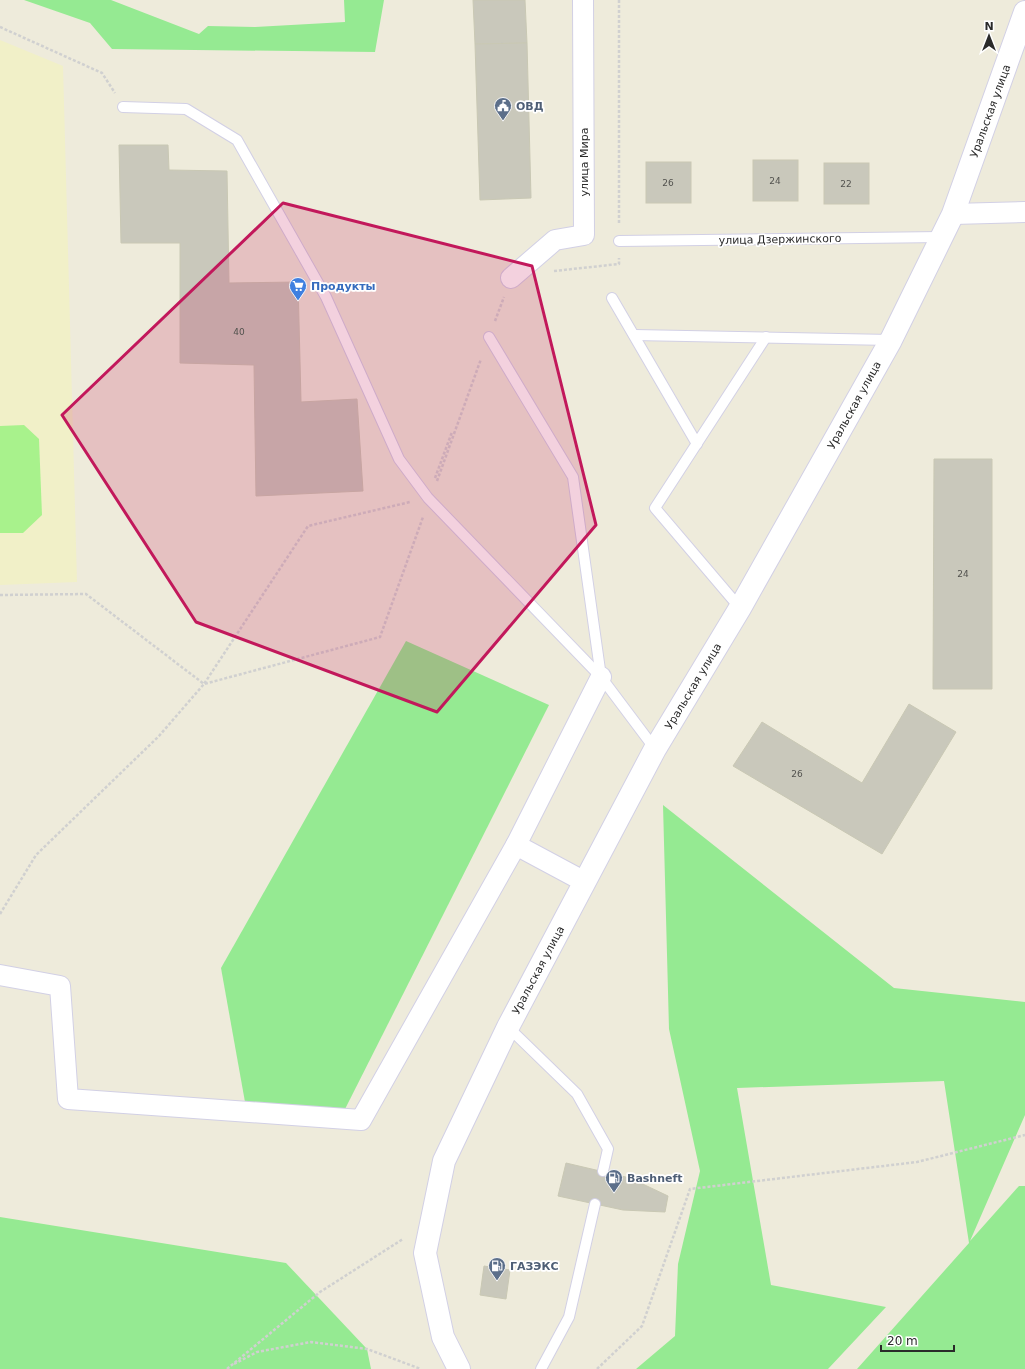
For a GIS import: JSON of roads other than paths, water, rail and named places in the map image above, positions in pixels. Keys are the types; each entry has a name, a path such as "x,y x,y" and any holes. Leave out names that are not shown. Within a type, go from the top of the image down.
{"street":[{"name":"улица Мира","path":"509,282 555,240 584,235 583,0"},
{"name":"Уральская улица","path":"460,1369 443,1337 425,1253 444,1161 508,1027 655,749 740,608 891,340 953,214 1025,12"},
{"path":"953,214 1025,212"},
{"path":"0,975 60,986 68,1099 361,1120 516,846 601,677"},
{"path":"516,846 585,882"}],"lane":[{"path":"123,107 186,109 237,140 326,297 399,459 429,499 601,677 655,749"},
{"name":"улица Дзержинского","path":"619,241 941,237"},
{"path":"612,298 697,444"},
{"path":"634,335 891,340"},
{"path":"489,337 573,477 601,677"},
{"path":"740,608 655,508 766,337"},
{"path":"508,1027 577,1094 608,1149 603,1172"},
{"path":"541,1369 569,1317 595,1204"}],"place":[{"name":"ОВД","path":"503,121"},
{"name":"Продукты","path":"298,301"},
{"name":"Bashneft","path":"614,1193"},
{"name":"ГАЗЭКС","path":"497,1281"}]}
